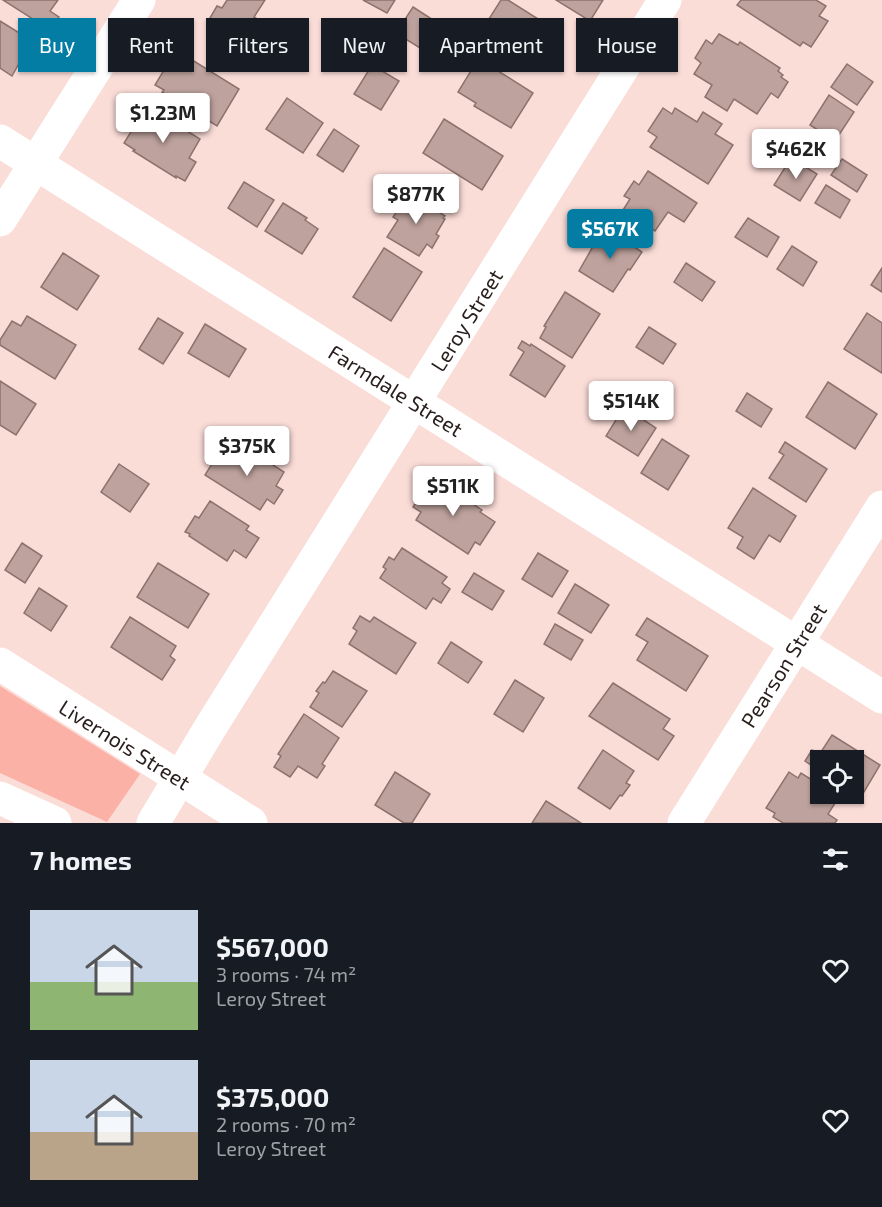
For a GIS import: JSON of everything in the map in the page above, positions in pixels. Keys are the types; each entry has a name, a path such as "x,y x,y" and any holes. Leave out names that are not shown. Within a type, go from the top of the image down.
{"street":[{"path":"0,220 139,0"},
{"name":"Leroy Street","path":"153,823 665,0"},
{"name":"Farmdale Street","path":"0,141 882,697"},
{"name":"Pearson Street","path":"684,823 882,507"},
{"name":"Livernois Street","path":"0,664 251,823"},
{"path":"0,798 55,823"}],"shaded area":[{"path":"0,686 140,774 107,822 0,773"}],"building":[{"path":"3,0 58,0 50,11 58,18 31,18"},
{"path":"227,0 265,0 254,17 256,18 210,18 217,6 222,8"},
{"path":"363,0 395,0 387,13"},
{"path":"501,0 508,0 537,18 490,18"},
{"path":"556,0 603,0 592,18 585,18"},
{"path":"741,0 816,0 826,6 819,16 828,21 811,47 803,42 800,46 737,5"},
{"path":"413,7 430,18 419,18 419,47 407,40 406,18"},
{"path":"0,21 18,32 18,65 12,76 0,68"},
{"path":"719,34 738,45 740,42 780,68 778,71 783,75 781,77 788,82 778,98 771,93 757,114 734,99 727,111 705,97 712,85 694,74 701,63 695,58 706,40 712,44"},
{"path":"194,61 206,69 206,72 212,72 239,89 217,126 162,92 164,90 155,85 163,72 194,72"},
{"path":"847,64 873,82 857,105 831,87"},
{"path":"368,72 384,72 399,81 381,110 354,94"},
{"path":"470,72 500,72 533,93 511,128 474,106 476,103 458,92"},
{"path":"829,95 854,112 835,141 810,125"},
{"path":"287,98 323,123 303,153 266,129"},
{"path":"147,106 200,139 189,158 196,162 185,181 176,176 176,178 124,143"},
{"path":"663,108 672,114 675,108 697,122 703,112 722,124 715,134 733,145 708,184 650,147 657,137 648,131"},
{"path":"444,119 503,156 482,190 423,153"},
{"path":"334,129 359,146 343,172 317,155"},
{"path":"791,158 817,174 800,201 774,185"},
{"path":"842,159 867,175 857,192 831,175"},
{"path":"648,171 697,203 684,222 668,212 655,231 623,210 630,199 624,196 634,181 639,185"},
{"path":"244,182 274,200 257,227 228,208"},
{"path":"826,185 850,200 840,218 815,203"},
{"path":"409,193 445,216 436,234 439,236 432,248 427,244 419,256 387,237 398,220 393,217"},
{"path":"283,203 307,218 305,220 318,229 302,254 265,231"},
{"path":"748,218 779,237 767,257 735,237"},
{"path":"604,227 642,252 613,292 579,271"},
{"path":"792,246 817,262 803,286 777,269"},
{"path":"384,248 422,272 391,321 353,297"},
{"path":"63,253 99,276 77,310 41,287"},
{"path":"686,263 715,282 702,301 674,282"},
{"path":"882,268 882,292 871,285"},
{"path":"565,292 600,314 572,358 540,338 546,327 544,326"},
{"path":"867,313 882,323 882,373 844,349"},
{"path":"27,316 76,345 55,379 0,345 0,340 12,321 21,326"},
{"path":"158,318 183,333 163,364 139,349"},
{"path":"205,324 246,349 229,377 188,353"},
{"path":"649,327 676,344 663,364 636,347"},
{"path":"522,341 530,346 531,344 565,366 545,397 510,375 524,352 518,348"},
{"path":"0,381 36,404 16,435 0,425"},
{"path":"828,382 877,414 855,449 806,417"},
{"path":"747,393 772,409 761,427 736,411"},
{"path":"624,407 656,428 638,456 606,436"},
{"path":"662,439 689,456 668,490 641,473"},
{"path":"785,442 827,469 806,502 769,478 784,455 779,452"},
{"path":"245,447 284,472 276,486 283,490 274,504 267,499 260,510 205,475 220,451 236,461"},
{"path":"119,464 149,484 130,512 101,492"},
{"path":"440,482 482,510 480,512 495,522 480,545 475,542 468,554 416,520 421,512 413,507 426,486 434,491"},
{"path":"753,488 796,516 780,542 769,535 754,559 737,548 743,537 728,528"},
{"path":"210,501 249,526 246,530 259,538 246,558 234,550 227,561 185,532 195,516 199,518"},
{"path":"22,543 42,556 25,583 5,570"},
{"path":"402,548 447,577 442,583 450,589 441,603 433,598 426,609 380,578 386,569 383,567 389,557 394,560"},
{"path":"538,553 568,571 552,597 522,579"},
{"path":"158,563 209,594 188,628 137,597"},
{"path":"474,573 504,591 492,610 462,592"},
{"path":"575,584 609,605 591,633 558,613"},
{"path":"39,588 67,606 51,631 24,613"},
{"path":"360,616 370,622 374,617 416,643 396,674 349,644 357,631 353,628"},
{"path":"130,617 176,646 170,656 175,660 162,680 111,647"},
{"path":"647,618 708,656 686,691 637,660 648,642 636,635"},
{"path":"555,624 583,640 571,660 544,644"},
{"path":"451,642 482,662 468,683 438,663"},
{"path":"333,671 367,691 342,727 310,707 319,693 316,691"},
{"path":"515,680 544,698 523,732 494,714"},
{"path":"613,683 670,719 663,729 674,736 658,760 589,716"},
{"path":"304,714 339,738 322,764 325,766 317,778 298,766 290,777 274,767 281,756 278,754"},
{"path":"832,735 856,750 822,750"},
{"path":"603,750 634,771 626,783 630,785 610,809 578,788"},
{"path":"810,753 810,764 805,761"},
{"path":"864,755 880,765 864,792"},
{"path":"395,772 430,794 412,823 404,823 375,805"},
{"path":"789,772 798,778 801,773 810,779 810,804 834,804 828,814 837,820 835,823 783,823 773,817 775,813 766,808"},
{"path":"546,801 581,823 532,823"}]}
